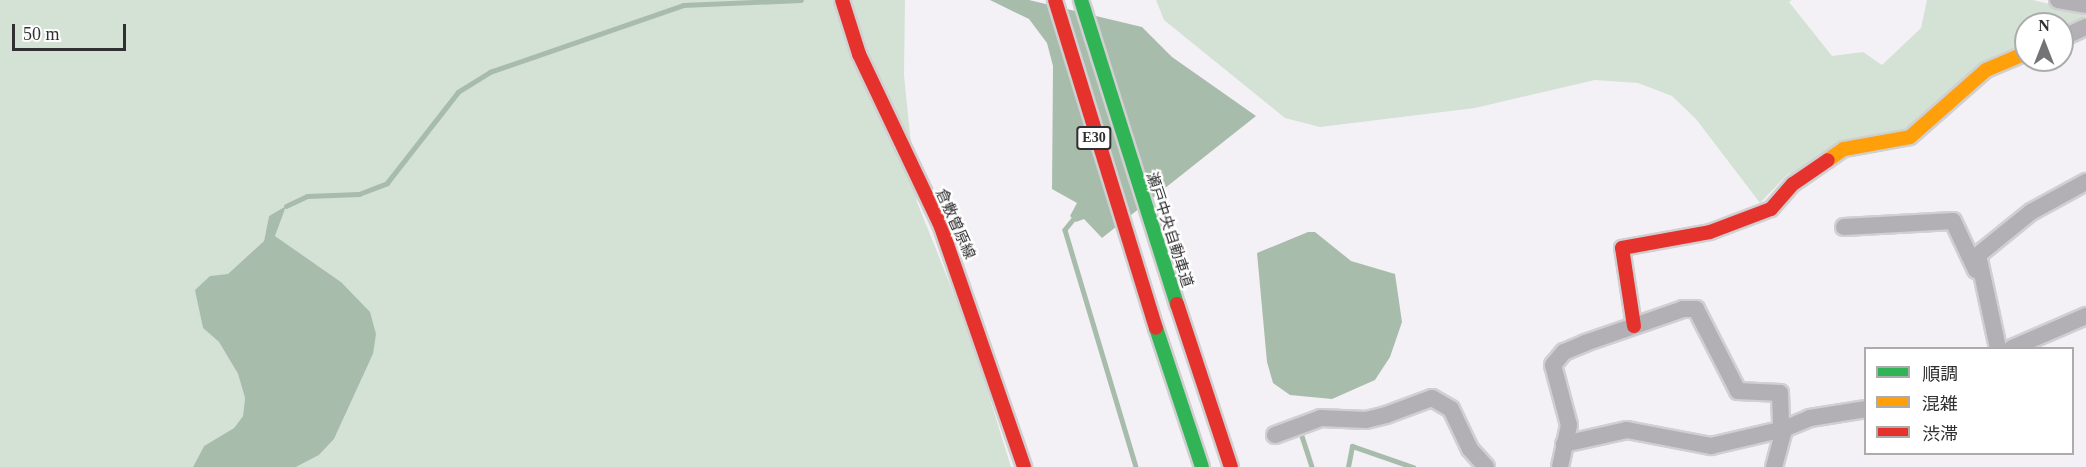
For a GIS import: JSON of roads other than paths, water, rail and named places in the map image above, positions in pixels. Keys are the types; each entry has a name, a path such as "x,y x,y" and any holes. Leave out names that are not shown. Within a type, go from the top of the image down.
{"main road":[{"name":"倉敷曽原線","path":"842,0 859,54 950,249 1024,467"},
{"name":"E30","path":"1055,0 1138,274 1202,467"},
{"name":"瀬戸中央自動車道","path":"1081,0 1201,382 1232,467"},
{"path":"1634,326 1623,248 1710,232 1771,209 1793,184 1844,149 1910,137 1986,70 2014,58"},
{"path":"1201,382 1239,467"}],"street":[{"path":"2058,0 2086,5"},
{"path":"1998,347 1979,271 1978,255 2007,231 2086,182"},
{"path":"1844,227 1953,221 1979,271"},
{"path":"1560,467 1568,414 1553,365 1564,352 1634,326 1696,309 1733,386 1746,392 1780,393 1782,429 1774,467"},
{"path":"2014,347 2086,316"},
{"path":"1275,435 1321,418 1366,420 1432,398 1451,409 1470,448 1486,467"},
{"path":"1564,444 1627,430 1711,446 1782,429 1810,418 1864,409"}],"waterway":[{"path":"286,206 307,196 359,194 387,183 458,92 490,72 683,5 801,0"},
{"path":"1077,215 1065,230 1136,467"},
{"path":"1302,436 1312,467"},
{"path":"1348,467 1352,446 1413,467"}]}
